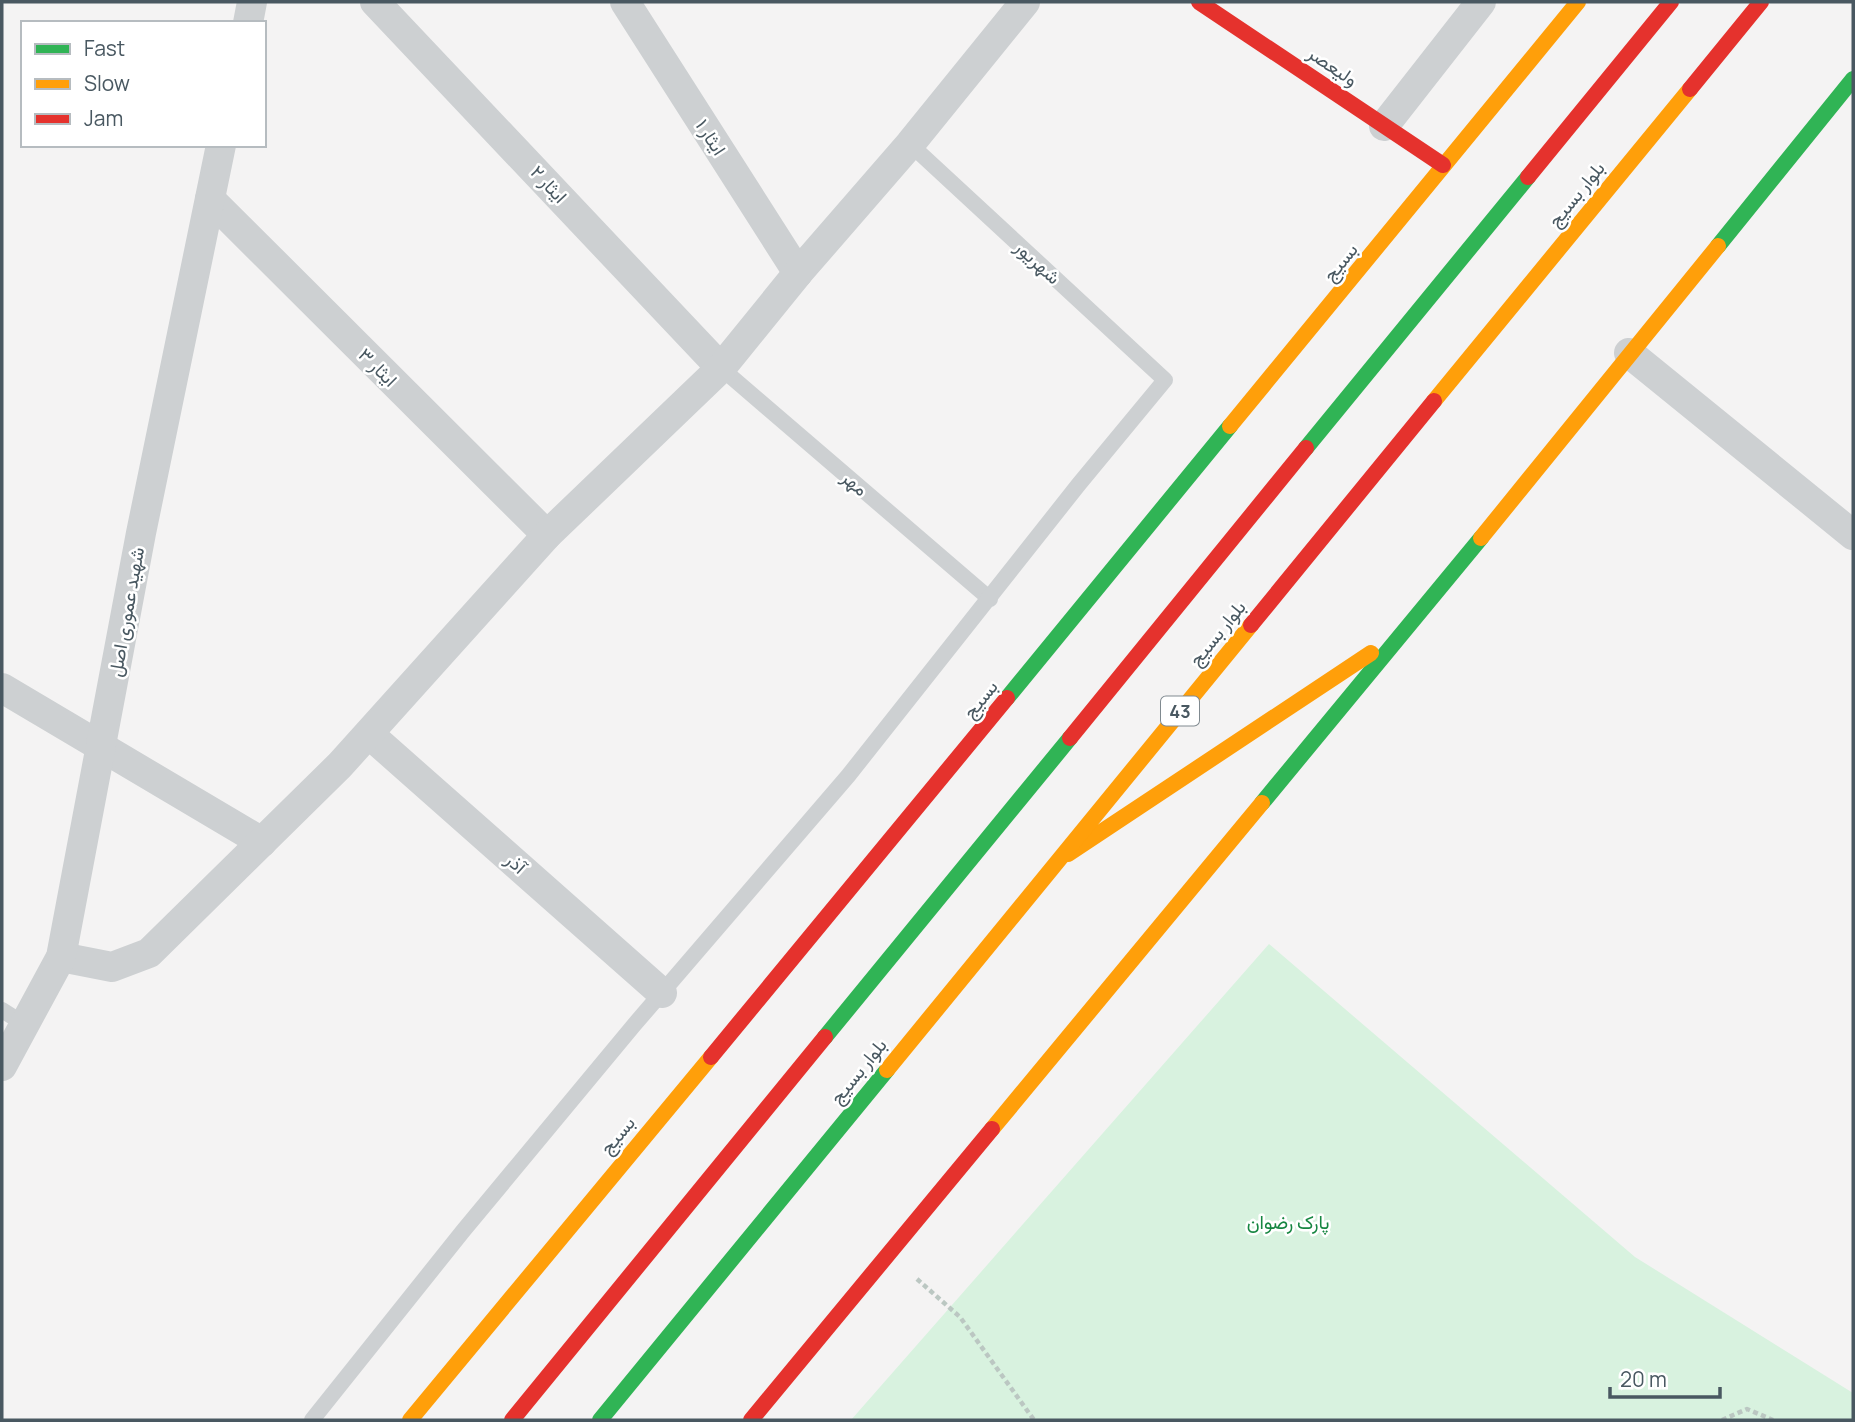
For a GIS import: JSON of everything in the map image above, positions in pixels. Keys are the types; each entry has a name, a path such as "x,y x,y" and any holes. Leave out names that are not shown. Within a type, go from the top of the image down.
{"street":[{"path":"248,21 252,2"},
{"name":"ایثار ۲","path":"375,2 721,368"},
{"name":"ایثار ۱","path":"625,2 798,273"},
{"path":"61,957 111,967 149,953 262,842 369,734 547,535 721,368 1025,2"},
{"name":"ولیعصر","path":"1199,2 1443,165"},
{"path":"1384,126 1481,2"},
{"name":"بسیج","path":"410,1420 1285,362 1578,2"},
{"path":"512,1420 1671,2"},
{"name":"بلوار بسیج","path":"600,1420 1761,2"},
{"path":"751,1420 1405,631 1853,79"},
{"name":"شهید عموری اصل","path":"2,1066 13,1017 61,957 144,520 221,147"},
{"name":"ایثار ۳","path":"210,199 547,535"},
{"path":"1629,353 1853,535"},
{"path":"1058,861 1405,631"},
{"path":"2,688 262,842"},
{"name":"آذر","path":"369,734 662,993"}],"lane":[{"name":"شهریور","path":"909,144 1166,380 1079,484 990,599"},
{"name":"مهر","path":"721,368 990,599"},
{"path":"312,1420 472,1221 848,776 990,599"}],"path":[{"path":"888,1255 960,1317 1034,1420"},
{"path":"1722,1420 1747,1409 1773,1420"}],"green space":[{"name":"پارک رضوان","path":"1269,944 1635,1257 1853,1393 1853,1420 851,1420"}],"traffic: fast":[{"path":"1718,246 1853,79"},
{"path":"1306,448 1528,177"},
{"path":"1007,698 1230,426"},
{"path":"1262,803 1481,538"},
{"path":"825,1037 1070,738"},
{"path":"600,1420 887,1070"}],"traffic: slow":[{"path":"1230,426 1578,2"},
{"path":"1434,401 1690,89"},
{"path":"1481,538 1718,246"},
{"path":"887,1070 1251,625"},
{"path":"1068,854 1371,653"},
{"path":"992,1129 1262,803"},
{"path":"410,1420 711,1057"}],"traffic: jam":[{"path":"1199,2 1443,165"},
{"path":"1528,177 1671,2"},
{"path":"1690,89 1761,2"},
{"path":"1251,625 1434,401"},
{"path":"1070,738 1306,448"},
{"path":"711,1057 1007,698"},
{"path":"512,1420 825,1037"},
{"path":"751,1420 992,1129"}]}
